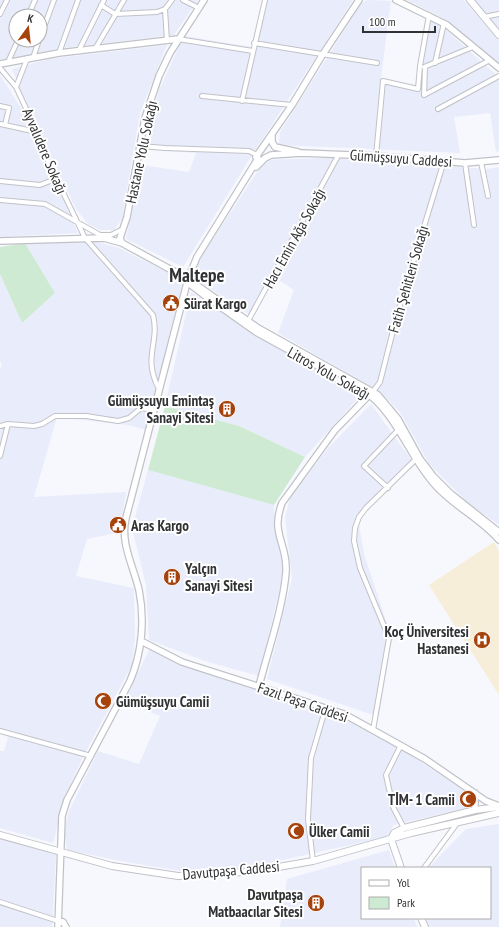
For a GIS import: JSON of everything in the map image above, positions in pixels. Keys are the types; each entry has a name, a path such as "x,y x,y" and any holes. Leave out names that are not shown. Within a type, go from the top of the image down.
{"main road":[{"name":"Hastane Yolu Sokağı","path":"122,243 120,238 145,118 160,76 178,39 204,0"},
{"path":"66,927 66,924 58,924 62,816 67,800 91,756 136,665 141,641 142,611 139,590 125,543 123,528 188,279 196,257 254,166 258,158 257,155 292,105 323,54 359,0"},
{"path":"396,0 444,23 499,68"},
{"path":"472,1 499,35"},
{"path":"0,64 79,50 178,39"},
{"path":"272,135 272,142 275,147 302,153"},
{"path":"231,200 265,158 276,154 302,153"},
{"name":"Gümüşsuyu Caddesi","path":"302,153 376,156 465,163 499,160"},
{"name":"Litros Yolu Sokağı","path":"0,241 89,236 104,238 122,243 188,279 190,284 199,292 247,323 372,393 398,419 420,458 441,485 498,535"},
{"path":"258,686 284,589 286,570 277,528 278,514 282,503 335,430 372,393"},
{"name":"Litros Yolu Sokağı","path":"372,393 389,414 416,459 429,477 446,496 498,535"},
{"name":"Fazıl Paşa Caddesi","path":"141,641 182,662 344,714 401,745 486,801 499,806"},
{"path":"429,829 440,822 463,817 476,810 475,793"},
{"name":"Davutpaşa Caddesi","path":"391,839 394,833 404,828 476,810 499,806"},
{"name":"Davutpaşa Caddesi","path":"0,835 112,866 178,876 229,874 313,861 429,829 499,813"},
{"path":"391,839 401,867"}],"street":[{"path":"0,14 6,0"},
{"path":"48,17 54,0"},
{"path":"59,53 78,0"},
{"path":"79,50 104,0"},
{"path":"95,49 124,0"},
{"path":"101,5 115,14 157,12 165,9 172,0"},
{"path":"182,0 199,8"},
{"path":"242,101 265,0"},
{"path":"165,9 168,41"},
{"path":"484,17 499,14"},
{"path":"376,156 383,81 418,89 420,66 429,15"},
{"path":"435,63 444,23"},
{"path":"178,39 253,51"},
{"path":"254,43 377,63"},
{"path":"420,66 425,67 473,47"},
{"path":"8,62 14,48"},
{"path":"16,87 35,48"},
{"path":"425,67 424,94 490,60"},
{"name":"Ayvalıdere Sokağı","path":"0,68 16,87 37,132 55,179 76,221 89,236"},
{"path":"438,109 499,76"},
{"path":"202,96 292,105"},
{"path":"0,106 9,108 2,124 37,132"},
{"path":"140,146 249,151 257,155"},
{"name":"Hacı Emin Ağa Sokağı","path":"247,323 339,154"},
{"name":"Fatih Şehitleri Sokağı","path":"372,393 380,382 397,315 444,161"},
{"path":"481,162 488,196"},
{"path":"465,163 474,225"},
{"path":"0,181 40,185 55,179"},
{"path":"0,200 42,203 76,221 89,236 153,315 154,324 150,366 159,390"},
{"path":"89,236 107,236 123,229"},
{"path":"0,426 8,424 34,426 42,424 55,416 98,417 118,421 129,418 141,408 154,410"},
{"path":"0,456 8,424"},
{"path":"388,488 364,466 399,429"},
{"path":"373,730 389,638 360,568 354,541 355,528 359,517 366,508 416,459"},
{"path":"313,861 308,819 311,758 326,707"},
{"path":"0,731 91,756"},
{"path":"401,745 386,775 393,807 404,828"},
{"path":"425,867 458,822"},
{"path":"0,902 58,924"}],"shaded area":[{"path":"0,0 198,0 174,35 55,49 0,63"},
{"path":"263,0 353,0 249,160 183,267 126,239 141,165 189,172 196,153 145,149 159,90 184,36 251,47"},
{"path":"367,0 391,1 381,78 415,86 427,16 446,30 499,77 499,151 496,152 490,113 454,117 460,153 279,145 280,132 361,4"},
{"path":"407,0 464,0 499,41 499,64 443,18"},
{"path":"473,0 499,0 499,30"},
{"path":"167,45 140,113 122,219 114,230 100,230 88,224 76,209 25,102 12,69 49,59"},
{"path":"0,75 25,114 78,233 0,237"},
{"path":"328,158 488,169 499,167 499,525 468,503 429,464 400,412 379,391 278,333 294,290 274,277 253,317 193,277 203,254 265,160"},
{"path":"97,242 119,248 183,280 146,430 128,425 57,417 34,497 126,492 120,532 87,539 76,576 134,588 135,638 132,665 83,757 65,796 53,843 0,828 0,751 4,751 8,737 0,734 0,369 2,365 0,360 0,274 22,323 55,293 25,243"},
{"path":"191,292 274,346 361,395 305,457 239,426 165,406"},
{"path":"371,404 415,465 361,516 359,525 364,554 392,639 379,717 267,679 292,578 285,517 290,498 328,448"},
{"path":"148,470 274,505 274,530 283,561 281,583 259,676 205,661 149,640 146,585 132,528"},
{"name":"Koç Üniversitesi Hastanesi","path":"494,542 499,552 499,695 429,585"},
{"path":"149,650 339,715 396,745 472,796 470,807 394,825 386,837 256,866 187,872 67,850 64,827 70,809 98,751 139,764 160,716 124,702"},
{"path":"499,824 499,927 428,927 425,919 491,919 491,867 429,867 466,829"},
{"path":"0,839 56,855 52,927 0,927"},
{"path":"389,850 395,867 361,867 361,919 414,919 417,927 280,927 287,879"}],"green space":[{"path":"25,243 55,293 22,323 0,274 0,247"},
{"path":"165,406 239,426 305,457 274,505 148,470"}],"place":[{"name":"Sürat Kargo","path":"171,303"},
{"name":"Gümüşsuyu Emintaş Sanayi Sitesi","path":"227,409"},
{"name":"Aras Kargo","path":"118,525"},
{"name":"Yalçın Sanayi Sitesi","path":"172,577"},
{"name":"Koç Üniversitesi Hastanesi","path":"482,640"},
{"name":"Gümüşsuyu Camii","path":"103,701"},
{"name":"TİM- 1 Camii","path":"468,799"},
{"name":"Ülker Camii","path":"296,831"},
{"name":"Davutpaşa Matbaacılar Sitesi","path":"316,903"}],"district":[{"name":"Maltepe","path":"197,275"}]}
